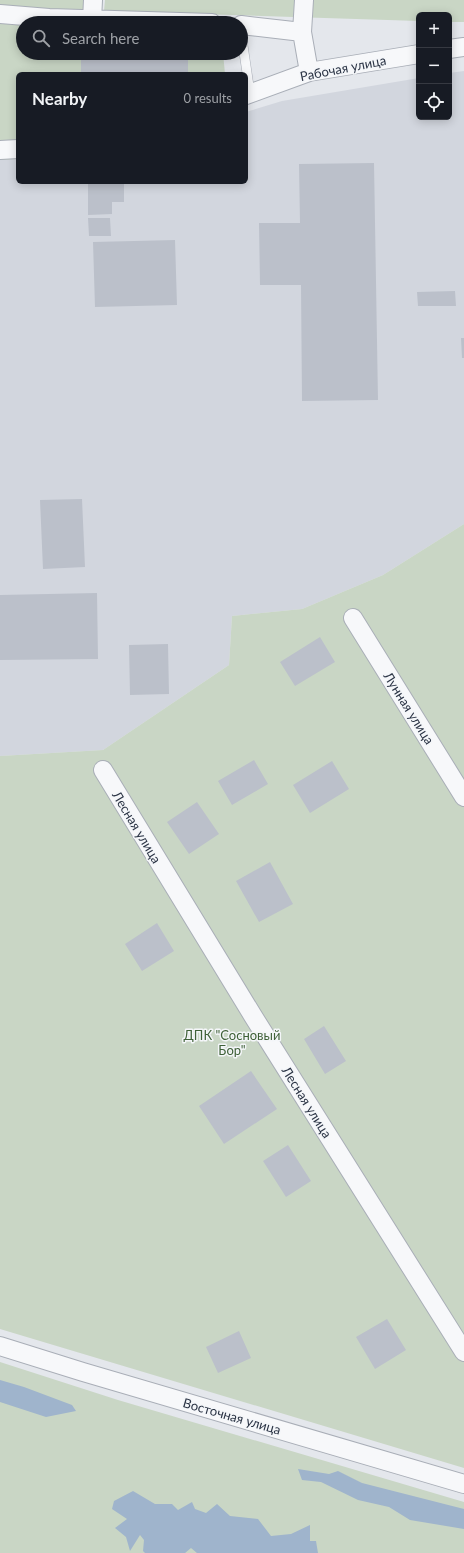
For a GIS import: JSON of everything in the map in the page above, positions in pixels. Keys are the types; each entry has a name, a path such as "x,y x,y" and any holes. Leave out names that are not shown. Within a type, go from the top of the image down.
{"street":[{"path":"92,16 93,0"},
{"path":"304,0 302,32 309,72"},
{"path":"0,14 24,16"},
{"path":"248,26 302,32"},
{"path":"452,49 464,47"},
{"name":"Рабочая улица","path":"248,94 309,72 416,54"},
{"path":"0,150 16,149"},
{"name":"Лунная улица","path":"353,618 464,797"},
{"name":"Лесная улица","path":"103,770 154,856 253,1016 464,1352"},
{"name":"Восточная улица","path":"0,1346 91,1375 464,1484"}],"lane":[{"path":"244,60 246,72"}],"shaded area":[{"path":"464,71 464,524 383,575 302,609 232,616 229,665 103,750 0,756 0,160 16,159 16,184 248,184 248,111 282,101 416,79 416,120 452,120 452,73"}],"green space":[{"path":"0,0 84,0 83,16 16,16 16,60 224,60 225,72 16,72 16,159 0,160"},
{"path":"105,0 464,0 464,22 452,22 452,12 416,12 416,21 104,11"},
{"name":"ДПК \"Сосновый Бор\"","path":"464,524 464,1468 0,1329 0,756 103,750 229,665 232,616 302,609 383,575"},
{"path":"0,1362 118,1400 464,1502 464,1553 0,1553"}],"water":[{"path":"0,1380 24,1387 72,1405 76,1411 46,1417 0,1402"},
{"path":"298,1469 329,1474 338,1471 362,1483 464,1509 464,1529 410,1520 389,1507 358,1500 321,1482 302,1480"},
{"path":"133,1491 155,1504 172,1504 178,1510 192,1502 195,1509 206,1513 217,1504 230,1516 258,1519 271,1536 291,1534 310,1525 310,1541 316,1541 318,1553 197,1553 191,1548 185,1553 145,1553 143,1551 144,1540 140,1535 130,1551 126,1537 115,1528 127,1519 112,1509 114,1501"}],"building":[{"path":"81,60 188,60 188,72 81,72"},
{"path":"374,163 378,400 302,401 301,285 260,285 259,223 300,223 299,164"},
{"path":"88,184 124,184 124,202 112,202 112,214 88,215"},
{"path":"88,218 110,218 111,236 89,236"},
{"path":"175,240 177,305 95,307 93,242"},
{"path":"455,291 456,306 418,306 417,292"},
{"path":"461,338 464,338 464,358 462,358"},
{"path":"82,499 85,567 43,569 40,500"},
{"path":"97,593 98,659 0,660 0,595"},
{"path":"320,637 335,662 295,686 280,662"},
{"path":"168,644 169,694 130,695 129,645"},
{"path":"254,760 268,784 232,805 218,781"},
{"path":"332,761 349,789 310,813 293,785"},
{"path":"197,802 219,834 189,854 167,822"},
{"path":"270,862 293,904 259,922 236,881"},
{"path":"157,923 174,951 142,971 125,944"},
{"path":"324,1026 346,1061 325,1074 304,1039"},
{"path":"251,1071 277,1109 224,1144 199,1106"},
{"path":"288,1145 311,1181 286,1197 263,1161"},
{"path":"387,1319 406,1350 375,1369 356,1337"},
{"path":"239,1331 251,1358 218,1373 206,1347"}]}
